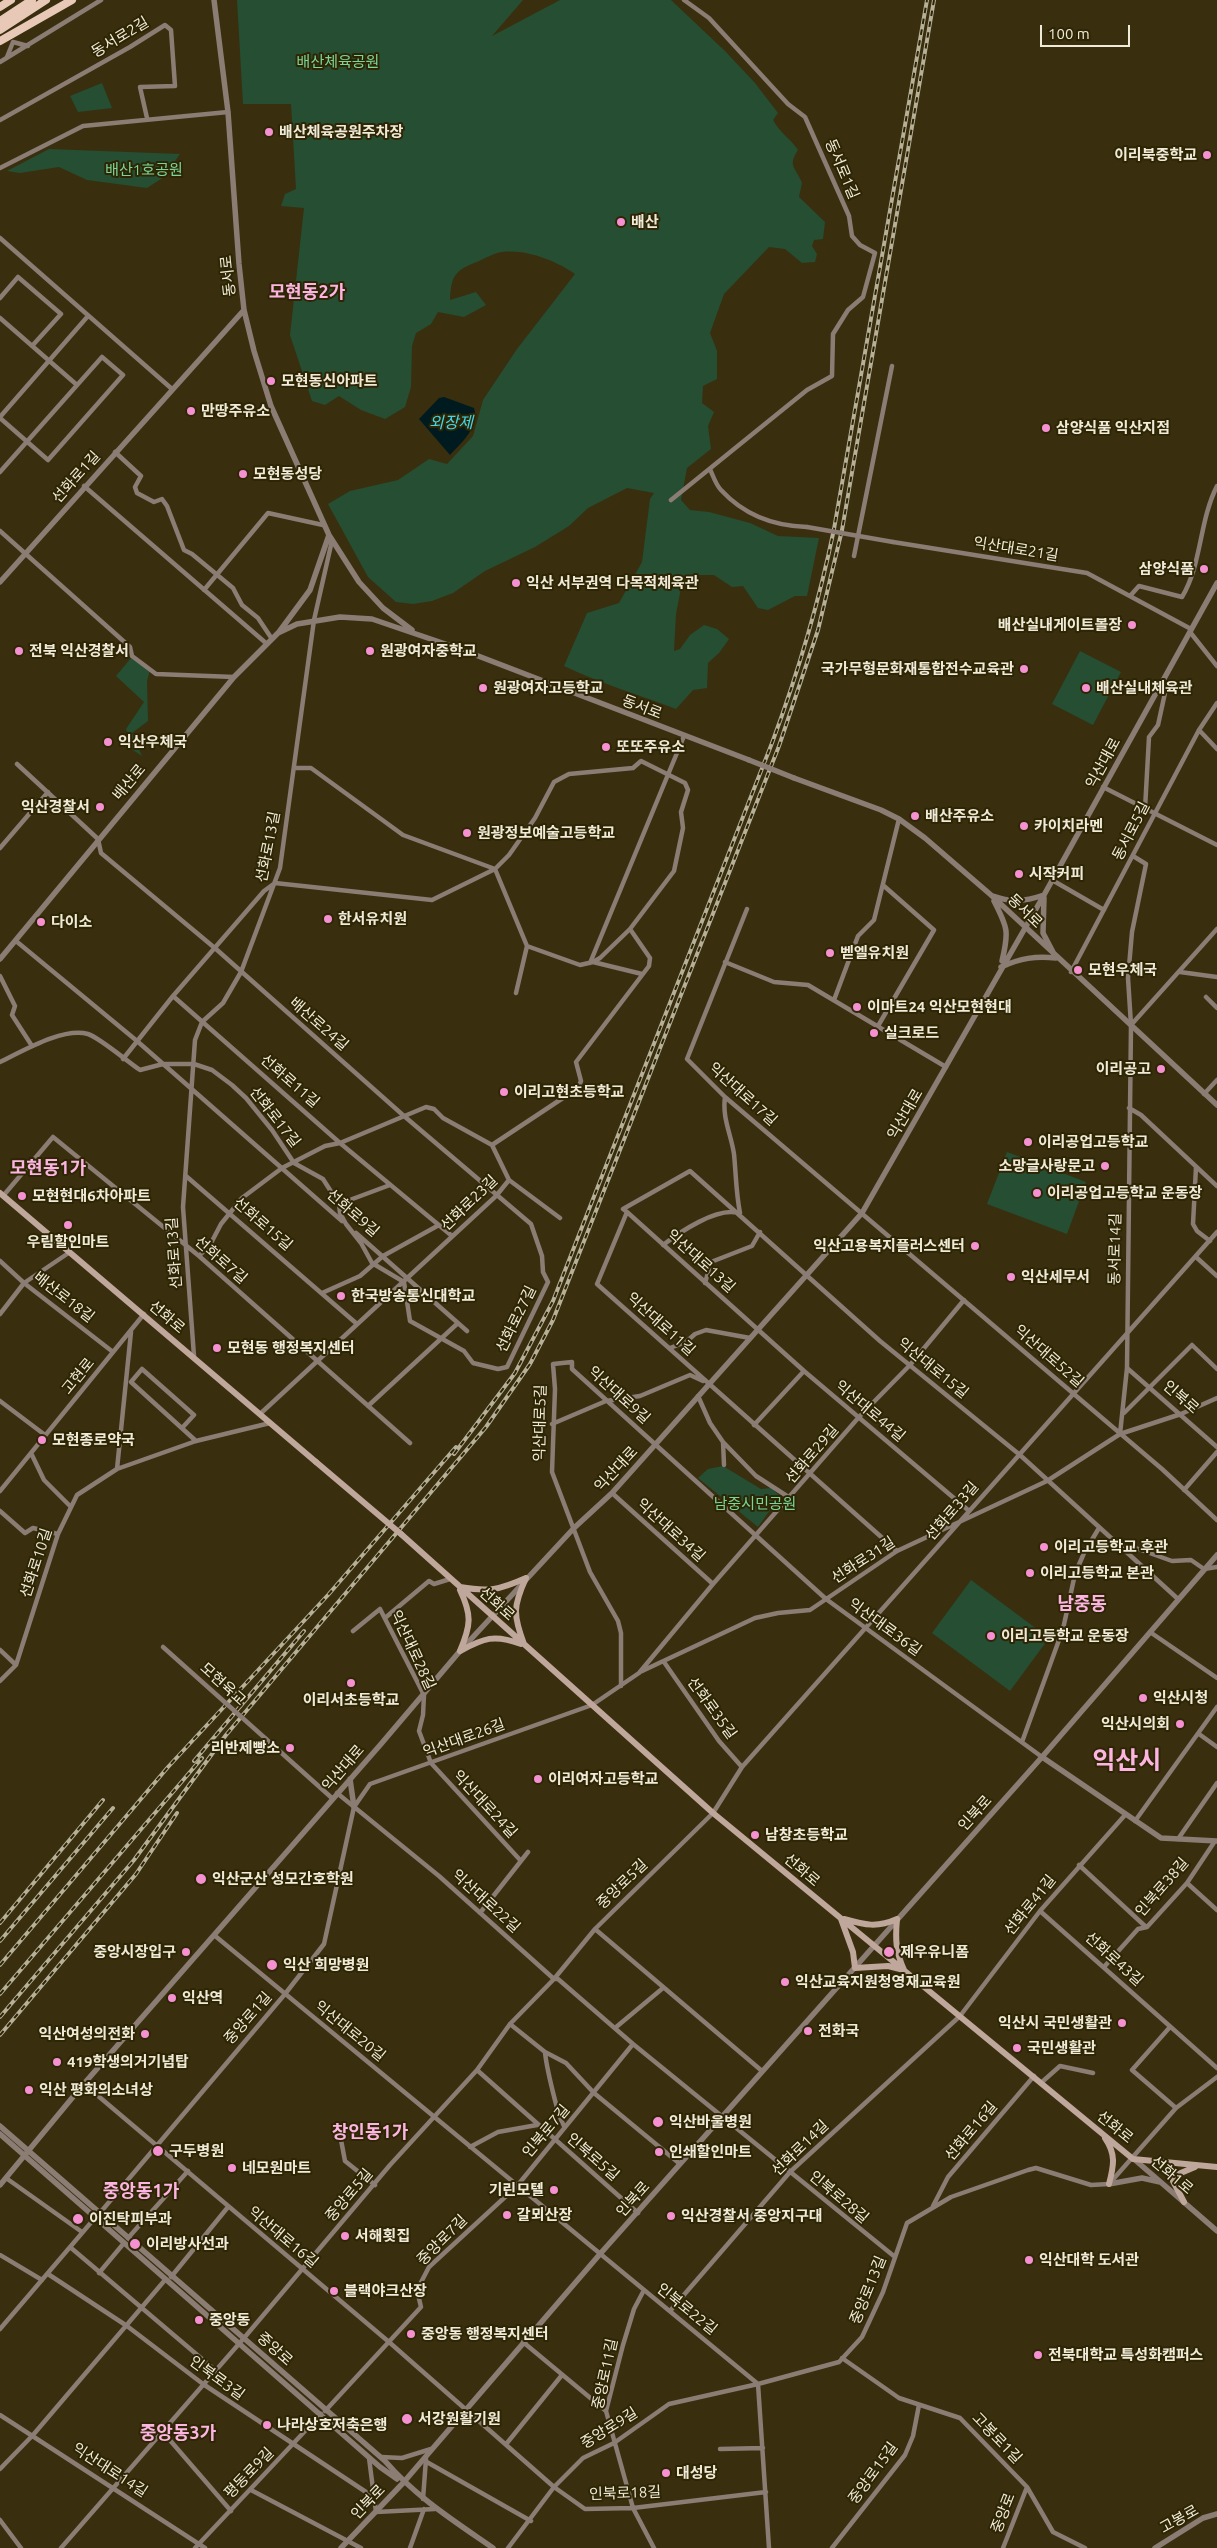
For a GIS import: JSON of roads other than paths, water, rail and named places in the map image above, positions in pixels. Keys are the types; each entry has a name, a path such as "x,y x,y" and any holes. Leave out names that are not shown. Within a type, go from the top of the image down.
{"main road":[{"path":"0,7 11,0"},
{"path":"0,21 32,0"},
{"path":"0,30 46,0"},
{"path":"0,42 72,0"},
{"name":"선화로","path":"1,1194 194,1356 401,1534 713,1813 1042,2082 1101,2133 1133,2158 1217,2167"},
{"path":"458,1586 482,1591 500,1589 526,1578"},
{"path":"524,1645 516,1621 515,1602 526,1578"},
{"path":"458,1586 469,1610 468,1632 460,1651"},
{"path":"460,1651 480,1640 502,1637 524,1645"},
{"path":"840,1918 870,1927 884,1926 897,1919"},
{"path":"840,1918 853,1952 855,1968 888,1966 904,1970"},
{"path":"897,1919 894,1940 896,1952 904,1970"},
{"path":"1101,2133 1112,2149 1114,2159 1110,2184"},
{"path":"1184,2202 1173,2180 1176,2175 1196,2166"}],"street":[{"path":"0,62 101,0"},
{"name":"동서로","path":"214,0 228,112 244,310 271,406 323,525 359,582 383,608 415,633 899,819 925,838 991,895 1071,972 1217,1105"},
{"name":"동서로1길","path":"684,0 709,18 788,104 805,117 849,216 852,236 875,253 863,297 848,310 833,334 832,376 807,390 710,469"},
{"name":"동서로2길","path":"0,120 130,47 164,25 171,30 175,86 140,87 147,118"},
{"path":"6,59 13,42 28,46"},
{"path":"0,168 84,126 147,118 228,112"},
{"path":"0,238 172,389"},
{"path":"0,298 18,277 61,314 32,346"},
{"name":"선화로1길","path":"0,582 84,486 244,310"},
{"path":"0,472 26,442 102,357 123,375 48,460 26,442 0,417 88,316"},
{"path":"0,318 77,385"},
{"path":"854,556 892,366"},
{"path":"115,452 141,476 135,487 137,493 154,502 162,499 167,506 184,550 192,554 233,588 242,604 258,618 272,640"},
{"path":"671,500 710,469"},
{"name":"익산대로21길","path":"710,469 720,489 750,512 771,523 807,527 1088,573 1190,630"},
{"path":"84,486 267,644"},
{"path":"1130,596 1138,586 1182,597 1189,585 1204,519 1217,486"},
{"path":"204,590 268,514 323,525"},
{"path":"0,531 130,647 132,656 156,674 234,677"},
{"path":"278,633 310,590 329,535"},
{"name":"선화로13길","path":"194,1356 183,1207 190,1088 195,1040 202,1022 222,1003 241,972 275,882 284,846 314,620 331,546 329,535"},
{"name":"익산대로","path":"0,2185 84,2084 424,1695 460,1651 574,1528 612,1493 862,1213 1001,967 1044,895 1217,583"},
{"name":"배산로","path":"0,959 234,677 278,633 297,624 314,620 348,617 372,619 415,633"},
{"path":"1190,630 1217,666"},
{"path":"1145,809 1149,736 1158,725 1165,692 1161,683"},
{"name":"동서로5길","path":"1071,972 1199,730 1217,703"},
{"path":"1199,730 1217,749"},
{"path":"591,962 684,736"},
{"path":"123,1059 173,996 216,949 264,891 275,882 432,900 495,869 509,855 535,818 554,782 569,774 634,768 640,761 685,783 688,790 681,812 683,828 674,871 630,929 600,958 580,965 527,946"},
{"name":"배산로24길","path":"17,764 98,839 101,853 216,949 404,1116 531,1224"},
{"path":"294,768 311,768 403,835 495,869 527,946 516,993"},
{"path":"1103,787 1217,844"},
{"path":"0,848 48,792"},
{"path":"834,1000 858,936 874,920 884,886 899,819"},
{"path":"1131,1025 1128,1007 1131,950 1146,864 1133,856"},
{"path":"1052,880 1104,910"},
{"path":"878,1026 934,930 884,886"},
{"path":"991,895 1008,902 1028,900 1044,895 1043,933 1056,958"},
{"path":"991,895 1005,922 1008,936 1001,967"},
{"path":"747,909 725,962 774,982 808,985 946,1067"},
{"path":"199,1256 210,1245 230,1212 242,1198 282,1168 325,1146 340,1142 426,1106 434,1109 443,1118 492,1145 578,1088 581,1081 576,1062 649,966 650,958 630,929"},
{"path":"1131,1025 1217,929"},
{"path":"16,940 137,1041 282,1168"},
{"path":"1001,967 1018,959 1035,956 1056,958"},
{"path":"591,962 642,974"},
{"name":"익산대로17길","path":"725,962 687,1060 725,1097 862,1213"},
{"path":"1180,972 1217,976"},
{"path":"0,976 15,1006 12,1015 32,1046"},
{"name":"선화로11길","path":"173,996 340,1142 452,1236"},
{"path":"1206,997 1217,1008"},
{"name":"동서로14길","path":"1120,1434 1124,1414 1127,1368 1131,1025"},
{"path":"0,1062 32,1046 72,1033 89,1034 140,1070 163,1064 194,1064"},
{"name":"선화로17길","path":"194,1064 212,1070 246,1098 272,1130 294,1163 322,1179 338,1204 346,1224 375,1265 404,1282"},
{"path":"1204,1094 1217,1080"},
{"path":"663,1245 683,1230 728,1211 740,1214 735,1188 734,1153 724,1114 725,1097"},
{"path":"1130,1108 1141,1115 1217,1186"},
{"name":"선화로7길","path":"1,1194 53,1137 199,1256 410,1443"},
{"name":"선화로23길","path":"260,1414 496,1196 509,1180 492,1145"},
{"path":"1196,1167 1193,1224 1197,1231 1210,1241"},
{"name":"선화로9길","path":"282,1168 408,1277"},
{"name":"익산대로15길","path":"597,1284 627,1212 623,1209 690,1171 910,1365 1020,1455 1178,1599"},
{"name":"선화로15길","path":"186,1176 358,1324"},
{"path":"509,1180 560,1218"},
{"path":"338,1204 390,1185"},
{"name":"익산대로13길","path":"627,1212 705,1283 759,1328"},
{"name":"익산대로52길","path":"862,1213 1074,1394 1217,1520"},
{"name":"선화로27길","path":"404,1282 410,1321 464,1351 473,1363 498,1370 507,1367 548,1282 543,1272 542,1256 531,1224"},
{"path":"322,1293 360,1276 375,1265 383,1256 439,1225"},
{"path":"705,1283 711,1262 752,1246 760,1232"},
{"name":"선화로33길","path":"713,1813 742,1767 960,1522 968,1510 1074,1394 1126,1332 1217,1232"},
{"path":"0,1314 24,1283 70,1252"},
{"path":"1196,1257 1217,1276"},
{"name":"배산로18길","path":"0,1261 24,1283 113,1352"},
{"path":"408,1277 467,1331"},
{"name":"익산대로11길","path":"597,1284 896,1551"},
{"name":"선화로29길","path":"592,1705 638,1673 859,1417 910,1365 964,1300"},
{"name":"고현로","path":"0,1491 144,1314"},
{"path":"368,1406 458,1323"},
{"name":"익산대로44길","path":"759,1328 804,1371 968,1510"},
{"path":"117,1468 131,1330"},
{"path":"670,1348 686,1342 695,1334 706,1330 750,1338"},
{"path":"1124,1414 1149,1386 1192,1345 1217,1369"},
{"name":"익산대로9길","path":"572,1362 572,1369 656,1444"},
{"name":"익산대로5길","path":"572,1362 553,1364 555,1389 552,1424 552,1472 558,1493 574,1528 590,1572 618,1621 621,1633 621,1686"},
{"name":"인북로","path":"1127,1368 1217,1447"},
{"path":"182,1428 194,1415 142,1370 131,1382 196,1441"},
{"path":"754,1425 804,1371"},
{"path":"552,1424 606,1401 640,1396 690,1375 709,1384"},
{"path":"698,1396 710,1422 723,1442 756,1476 790,1498"},
{"name":"선화로31길","path":"638,1673 755,1618 778,1612 810,1610 896,1551 1047,1481 1120,1434 1181,1414 1217,1398"},
{"path":"0,1401 45,1435"},
{"name":"선화로10길","path":"0,1681 16,1664 58,1534 77,1495 117,1468 196,1441 270,1423"},
{"path":"723,1442 724,1465"},
{"name":"익산대로36길","path":"656,1444 826,1599 1042,1757"},
{"path":"1184,1490 1217,1452"},
{"path":"31,1453 44,1480 70,1506"},
{"name":"익산대로34길","path":"612,1493 713,1584"},
{"path":"0,1511 25,1533 33,1528 58,1534"},
{"path":"1022,1742 1064,1629 1075,1574 1084,1553 1099,1528"},
{"path":"1113,1540 1172,1561 1191,1560 1204,1569 1217,1566"},
{"name":"인북로","path":"341,2548 403,2483 600,2254 1042,1757 1217,1555"},
{"path":"385,1618 429,1581 434,1584 450,1579"},
{"name":"익산대로28길","path":"353,1631 380,1609 424,1695 423,1715 419,1731 431,1763"},
{"path":"1150,1632 1217,1678"},
{"name":"모현육교","path":"163,1647 333,1799"},
{"path":"0,1650 16,1664"},
{"name":"선화로35길","path":"664,1662 719,1741 742,1767"},
{"name":"익산대로26길","path":"354,1807 370,1784 592,1705"},
{"path":"1135,1821 1217,1707"},
{"path":"1199,1734 1217,1747"},
{"path":"1042,1757 1125,1815 1162,1838 1216,1841"},
{"name":"익산대로24길","path":"431,1763 521,1861"},
{"path":"350,1779 354,1807"},
{"path":"1178,1839 1217,1783"},
{"name":"익산대로22길","path":"338,1793 480,1912 554,1979 558,1979 633,2044 724,2115"},
{"name":"중앙로1길","path":"96,2216 285,1994 324,1944 354,1807"},
{"name":"중앙로5길","path":"61,2548 477,2070 510,2024 554,1979 595,1929 713,1813"},
{"name":"선화로41길","path":"960,2016 1040,1911 1125,1815"},
{"name":"인북로38길","path":"1104,1967 1138,1928 1146,1927 1186,1882 1216,1841"},
{"name":"익산대로24길","path":"480,1912 528,1852"},
{"path":"1080,1865 1146,1927"},
{"path":"1186,1882 1217,1910"},
{"name":"선화로43길","path":"1040,1911 1217,2068"},
{"path":"595,1929 762,2071"},
{"name":"익산대로20길","path":"214,1935 600,2254"},
{"path":"615,2028 663,1988"},
{"name":"선화로14길","path":"670,2311 790,2172 960,2016"},
{"path":"510,2024 545,2052 566,2063 594,2093 680,2164"},
{"path":"1170,2027 1132,2070 1176,2108"},
{"name":"인북로7길","path":"517,2186 633,2044"},
{"name":"인북로5길","path":"545,2052 547,2071 554,2091 560,2122 565,2127"},
{"path":"1042,2082 1060,2066 1093,2073"},
{"path":"477,2070 554,2139"},
{"name":"선화로16길","path":"932,2207 948,2177 1034,2076"},
{"path":"1110,2184 1176,2108 1217,2077"},
{"name":"익산대로16길","path":"84,2084 466,2408"},
{"name":"인북로28길","path":"724,2115 790,2172 895,2257"},
{"path":"338,2124 345,2160 375,2185"},
{"path":"470,2147 498,2132 537,2125"},
{"name":"중앙로","path":"0,2126 28,2150 96,2216"},
{"name":"중앙로","path":"0,2134 23,2156 126,2241 239,2344 379,2457 403,2483"},
{"name":"인북로5길","path":"554,2139 638,2213"},
{"name":"선화1로","path":"1133,2158 1217,2231"},
{"name":"중앙로13길","path":"758,2384 839,2362 862,2337 883,2292 907,2224 932,2207 951,2197 1036,2168 1091,2185 1110,2184"},
{"path":"99,2273 188,2171"},
{"path":"6,2178 82,2232"},
{"path":"1110,2184 1142,2178 1162,2182"},
{"name":"중앙로7길","path":"323,2412 421,2307 417,2290 429,2267 517,2186"},
{"path":"0,2469 33,2435 228,2207"},
{"path":"0,2330 96,2216"},
{"path":"70,2247 215,2370"},
{"name":"인북로22길","path":"600,2254 758,2384"},
{"path":"0,2255 42,2280"},
{"name":"인북로3길","path":"48,2274 127,2326 202,2384 375,2498"},
{"name":"중앙로","path":"168,2278 244,2338 369,2458 423,2500 493,2548"},
{"name":"중앙로11길","path":"644,2290 634,2309 606,2411 633,2508 654,2548"},
{"path":"523,2342 606,2411"},
{"name":"고봉로1길","path":"842,2358 899,2398 960,2418 1027,2486 1053,2532 1085,2548"},
{"path":"507,2444 562,2375"},
{"path":"758,2384 769,2548"},
{"name":"중앙로9길","path":"508,2548 554,2487 584,2458 614,2443 669,2404 758,2384"},
{"name":"중앙로15길","path":"832,2548 905,2455 913,2436 919,2405"},
{"name":"인북로18길","path":"466,2408 554,2487 585,2509 633,2508 766,2492"},
{"name":"평동로9길","path":"196,2546 323,2412"},
{"name":"익산대로14길","path":"0,2415 114,2488 196,2546 204,2548"},
{"path":"162,2432 231,2511"},
{"path":"720,2449 763,2448"},
{"path":"379,2457 402,2458 431,2449"},
{"path":"423,2500 425,2461 431,2449"},
{"path":"369,2458 376,2512 435,2508"},
{"path":"425,2461 530,2521"},
{"name":"중앙로","path":"1003,2548 1027,2486"},
{"name":"인북로","path":"251,2490 347,2541"},
{"path":"410,2548 424,2509"},
{"name":"고봉로","path":"1155,2548 1203,2518 1217,2514"},
{"path":"0,2520 21,2548"},
{"path":"347,2541 361,2548"}],"water":[{"name":"외장제","path":"444,397 474,408 475,415 469,434 450,455 419,419 439,398"}],"railway":[{"path":"454,1454 515,1373 553,1301 772,743 791,690 815,610 834,529 927,0"},
{"path":"0,2017 134,1860 226,1735 486,1427 530,1364 553,1320 779,746 818,630 842,530 934,0"},
{"path":"0,1965 168,1767 328,1595 456,1447"},
{"path":"194,1761 304,1631"},
{"path":"0,1994 202,1758"},
{"path":"0,1923 103,1800"},
{"path":"0,1941 113,1808"},
{"path":"0,2035 136,1874 177,1813"}],"place":[{"name":"배산체육공원주차장","path":"269,132"},
{"name":"이리북중학교","path":"1207,155"},
{"name":"배산","path":"621,222"},
{"name":"모현동신아파트","path":"271,381"},
{"name":"만땅주유소","path":"191,411"},
{"name":"삼양식품 익산지점","path":"1046,428"},
{"name":"모현동성당","path":"243,474"},
{"name":"삼양식품","path":"1204,569"},
{"name":"익산 서부권역 다목적체육관","path":"516,583"},
{"name":"배산실내게이트볼장","path":"1132,625"},
{"name":"전북 익산경찰서","path":"19,651"},
{"name":"원광여자중학교","path":"370,651"},
{"name":"국가무형문화재통합전수교육관","path":"1024,669"},
{"name":"원광여자고등학교","path":"483,688"},
{"name":"배산실내체육관","path":"1086,688"},
{"name":"익산우체국","path":"108,742"},
{"name":"또또주유소","path":"606,747"},
{"name":"익산경찰서","path":"100,807"},
{"name":"배산주유소","path":"915,816"},
{"name":"카이치라멘","path":"1024,826"},
{"name":"원광정보예술고등학교","path":"467,833"},
{"name":"시작커피","path":"1019,874"},
{"name":"한서유치원","path":"328,919"},
{"name":"다이소","path":"41,922"},
{"name":"벧엘유치원","path":"830,953"},
{"name":"모현우체국","path":"1078,970"},
{"name":"이마트24 익산모현현대","path":"857,1007"},
{"name":"실크로드","path":"874,1033"},
{"name":"이리공고","path":"1161,1069"},
{"name":"이리고현초등학교","path":"504,1092"},
{"name":"이리공업고등학교","path":"1028,1142"},
{"name":"소망글사랑문고","path":"1105,1166"},
{"name":"이리공업고등학교 운동장","path":"1037,1193"},
{"name":"모현현대6차아파트","path":"22,1196"},
{"name":"우림할인마트","path":"68,1225"},
{"name":"익산고용복지플러스센터","path":"975,1246"},
{"name":"익산세무서","path":"1011,1277"},
{"name":"한국방송통신대학교","path":"341,1296"},
{"name":"모현동 행정복지센터","path":"217,1348"},
{"name":"모현종로약국","path":"42,1440"},
{"name":"이리고등학교 후관","path":"1044,1547"},
{"name":"이리고등학교 본관","path":"1030,1573"},
{"name":"이리고등학교 운동장","path":"991,1636"},
{"name":"이리서초등학교","path":"351,1683"},
{"name":"익산시청","path":"1143,1698"},
{"name":"익산시의회","path":"1180,1724"},
{"name":"리반제빵소","path":"290,1748"},
{"name":"이리여자고등학교","path":"538,1779"},
{"name":"남창초등학교","path":"755,1835"},
{"name":"익산군산 성모간호학원","path":"201,1879"},
{"name":"중앙시장입구","path":"186,1952"},
{"name":"제우유니폼","path":"889,1952"},
{"name":"익산 희망병원","path":"272,1965"},
{"name":"익산교육지원청영재교육원","path":"785,1982"},
{"name":"익산역","path":"172,1998"},
{"name":"익산시 국민생활관","path":"1122,2023"},
{"name":"전화국","path":"808,2031"},
{"name":"익산여성의전화","path":"145,2034"},
{"name":"국민생활관","path":"1017,2048"},
{"name":"419학생의거기념탑","path":"57,2062"},
{"name":"익산 평화의소녀상","path":"29,2090"},
{"name":"익산바울병원","path":"658,2122"},
{"name":"구두병원","path":"158,2151"},
{"name":"인쇄할인마트","path":"659,2152"},
{"name":"네모원마트","path":"232,2168"},
{"name":"기린모텔","path":"554,2190"},
{"name":"갈뫼산장","path":"507,2215"},
{"name":"익산경찰서 중앙지구대","path":"671,2216"},
{"name":"이진탁피부과","path":"78,2219"},
{"name":"서해횟집","path":"345,2236"},
{"name":"이리방사선과","path":"135,2244"},
{"name":"익산대학 도서관","path":"1029,2260"},
{"name":"블랙야크산장","path":"334,2291"},
{"name":"중앙동","path":"199,2320"},
{"name":"중앙동 행정복지센터","path":"411,2334"},
{"name":"전북대학교 특성화캠퍼스","path":"1038,2355"},
{"name":"서강원활기원","path":"407,2419"},
{"name":"나라상호저축은행","path":"267,2425"},
{"name":"대성당","path":"666,2473"}],"district":[{"name":"모현동2가","path":"307,292"},
{"name":"모현동1가","path":"48,1168"},
{"name":"남중동","path":"1082,1604"},
{"name":"익산시","path":"1127,1761"},
{"name":"창인동1가","path":"370,2132"},
{"name":"중앙동1가","path":"141,2191"},
{"name":"중앙동3가","path":"178,2433"}],"park label":[{"name":"배산체육공원","path":"338,62"},
{"name":"배산1호공원","path":"144,170"},
{"name":"남중시민공원","path":"755,1504"}]}
